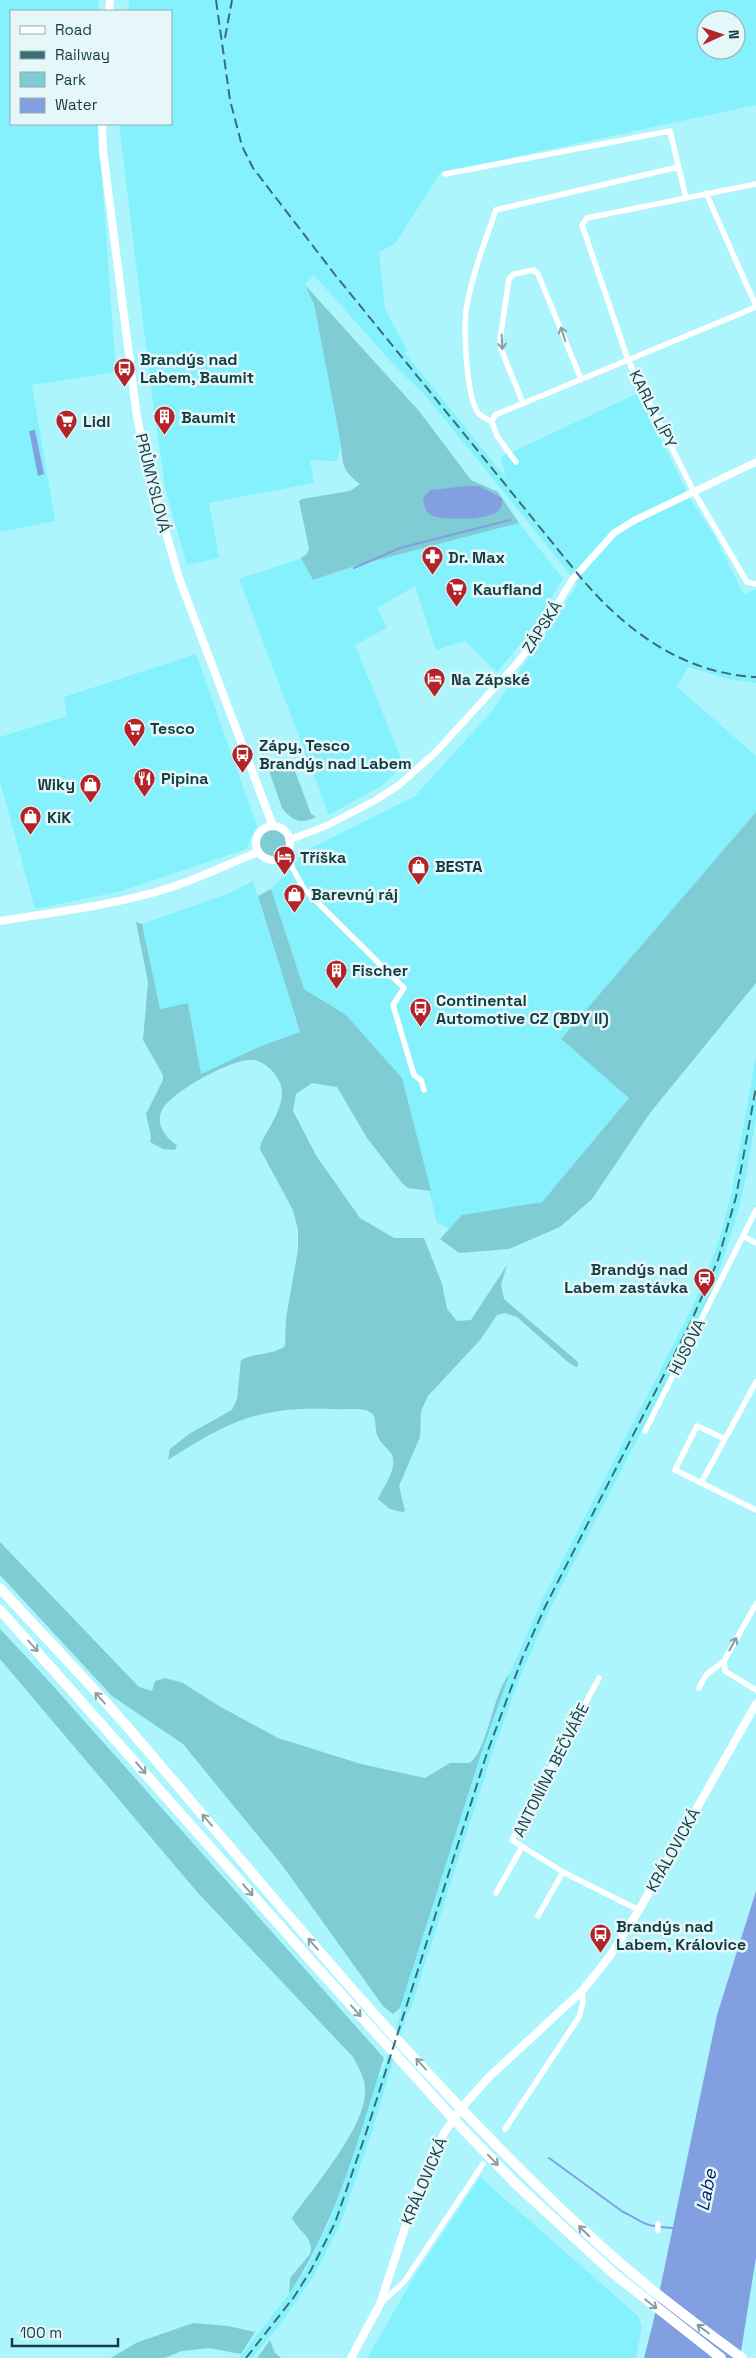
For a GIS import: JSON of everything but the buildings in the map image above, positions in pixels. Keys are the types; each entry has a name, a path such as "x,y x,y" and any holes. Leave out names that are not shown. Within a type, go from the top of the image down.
{"highway":[{"path":"0,1588 121,1720 324,1957 467,2115 517,2166 621,2263 742,2358"},
{"path":"0,1610 459,2125 515,2183 613,2273 721,2358"}],"main road":[{"name":"PRŮMYSLOVÁ","path":"102,125 102,151 124,321 137,417 149,474 179,578 273,826"},
{"path":"273,826 284,830 289,840 288,851 277,860 267,860 258,852 256,845 258,836 264,829 273,826"},
{"path":"0,921 93,905 168,888 230,866 258,852"},
{"name":"KRÁLOVICKÁ","path":"352,2358 380,2304 418,2188 444,2133 464,2104 489,2077 582,1991 610,1956 640,1910 756,1704"}],"street":[{"path":"445,174 670,132 686,198 756,184"},
{"path":"516,462 497,436 492,422 479,413 470,388 466,355 466,307 479,256 496,210 678,167"},
{"path":"492,422 495,415 756,307 706,193"},
{"name":"KARLA LÍPY","path":"686,198 587,218 582,224 628,360 694,492 747,582 756,584"},
{"path":"523,403 501,349 500,340 510,279 514,274 534,270 538,274 581,379"},
{"name":"ZÁPSKÁ","path":"289,840 328,825 358,810 394,789 415,772 518,662 541,632 572,580 614,533 635,520 756,462"},
{"path":"288,851 292,867 304,889 404,988 393,1005 414,1075 421,1080 424,1090"},
{"path":"277,860 292,867"},
{"name":"HUSOVA","path":"645,1431 756,1210"},
{"path":"743,1236 756,1243"},
{"path":"701,1484 756,1382"},
{"path":"725,1439 697,1426 675,1470 756,1509"},
{"path":"699,1688 706,1675 724,1661 756,1604"},
{"path":"724,1661 725,1672 756,1690"},
{"name":"ANTONÍNA BEČVÁŘE","path":"599,1678 512,1840 563,1872 640,1910"},
{"path":"496,1894 522,1847"},
{"path":"538,1916 563,1872"},
{"path":"506,2129 579,2017 583,2002 582,1991"},
{"name":"KRÁLOVICKÁ","path":"380,2304 404,2282 483,2164"}],"shaded area":[{"path":"0,0 99,0 98,10 10,10 10,125 98,125 116,372 32,385 55,521 0,532"},
{"path":"129,0 756,0 756,105 440,173 395,244 379,252 385,309 407,350 405,353 506,478 501,457 638,393 691,500 714,535 744,595 756,589 756,683 728,679 688,667 677,687 756,756 756,812 561,1039 629,1098 542,1202 462,1215 450,1229 437,1223 402,1078 346,1015 304,989 271,889 307,850 415,796 492,711 578,584 426,396 393,364 314,275 305,285 314,304 341,445 337,461 310,460 314,483 209,503 219,558 187,565 166,492 154,412 119,125 172,125 172,10 128,10"},
{"path":"519,523 563,579 529,634 497,672 465,641 436,650 415,586 377,608 387,628 355,645 404,765 381,786 329,815 239,579 302,558 314,580 355,566"},
{"path":"196,654 257,826 246,849 122,891 35,909 0,782 0,737 67,716 64,697"},
{"path":"253,881 300,1032 261,1046 201,1074 188,1003 160,1009 142,924 227,894"},
{"path":"756,1056 756,1118 746,1177 737,1216 716,1281 695,1327 550,1609 520,1677 492,1754 410,2011 408,2011 371,2135 340,2225 316,2272 283,2321 252,2358 239,2358 289,2294 307,2267 330,2220 378,2075 381,2076 402,2009 400,2008 482,1751 510,1673 540,1604 685,1322 706,1277 731,1196"},
{"path":"480,2177 638,2316 642,2326 636,2358 367,2358 414,2277"}],"green space":[{"path":"305,285 419,411 471,480 498,492 519,523 355,566 313,580 301,558 307,554 309,548 299,501 350,491 360,484 350,475 343,463 314,304"},
{"path":"288,761 292,763 311,814 316,817 306,821 293,819 282,808 267,765"},
{"path":"756,812 756,983 650,1113 592,1199 560,1227 509,1249 459,1253 440,1239 462,1215 542,1202 629,1098 561,1039"},
{"path":"273,830 282,834 286,843 282,852 273,856 264,852 260,843 264,834"},
{"path":"271,889 304,989 346,1015 402,1078 431,1191 408,1188 402,1183 367,1138 337,1087 312,1083 296,1094 293,1111 317,1157 360,1218 394,1238 424,1238 442,1284 447,1309 457,1321 471,1320 507,1265 501,1285 504,1299 578,1362 576,1367 569,1363 517,1317 505,1313 497,1315 480,1340 428,1396 421,1411 420,1437 399,1486 405,1511 402,1512 390,1509 378,1499 392,1472 393,1460 391,1453 381,1442 377,1434 373,1414 366,1410 305,1409 283,1410 263,1414 227,1426 168,1460 170,1449 189,1434 232,1410 237,1399 241,1360 275,1351 285,1346 286,1318 298,1250 298,1230 293,1210 260,1149 261,1143 274,1120 282,1096 282,1088 277,1077 263,1063 255,1060 246,1060 219,1069 190,1085 168,1103 160,1115 162,1130 177,1145 175,1150 163,1149 150,1142 151,1136 146,1114 163,1080 163,1075 143,1040 148,982 136,922 142,924 160,1009 188,1003 201,1074 261,1046 300,1032 258,896"},
{"path":"0,1542 139,1687 152,1691 155,1681 165,1678 183,1683 219,1706 278,1738 361,1764 425,1778 450,1763 470,1763 482,1746 498,1695 510,1673 482,1751 400,2008 393,2014 383,2006 282,1865 183,1744 112,1696 0,1575"},
{"path":"0,1629 46,1678 384,2058 345,2179 333,2209 306,2267 289,2294 290,2278 310,2254 311,2248 308,2239 292,2218 336,2158 356,2124 365,2093 362,2074 353,2057 198,1893 0,1659"},
{"path":"193,2323 228,2326 255,2332 241,2354 209,2348 182,2351 164,2358 111,2358 136,2343"},
{"path":"270,2340 275,2353 281,2358 257,2358"}],"water":[{"path":"35,430 44,474 38,476 29,431"},
{"path":"479,486 502,498 500,509 492,515 464,519 436,517 429,514 426,510 423,498 430,490"},
{"name":"Labe","path":"756,1891 756,2257 740,2358 644,2358 653,2323 717,2015"}],"waterway":[{"path":"354,568 400,548 510,520"},
{"path":"549,2158 623,2212 655,2226"},
{"path":"660,2227 673,2228"}],"railway":[{"path":"216,0 230,100 242,146 253,168 336,276 577,573 614,612 634,629 679,657 703,667 729,674 756,677"},
{"path":"225,38 232,0"},
{"path":"246,2358 294,2297 311,2270 335,2223 366,2133 487,1753 523,1656 545,1607 690,1324 718,1260 736,1197 756,1087"}],"place":[{"name":"Brandýs nad Labem, Baumit","path":"124,387"},
{"name":"Baumit","path":"165,436"},
{"name":"Lidl","path":"67,440"},
{"name":"Dr. Max","path":"432,576"},
{"name":"Kaufland","path":"457,608"},
{"name":"Na Zápské","path":"435,698"},
{"name":"Tesco","path":"134,747"},
{"name":"Zápy, Tesco Brandýs nad Labem","path":"243,773"},
{"name":"Pipina","path":"145,797"},
{"name":"Wiky","path":"91,803"},
{"name":"KiK","path":"31,836"},
{"name":"Tříška","path":"284,876"},
{"name":"BESTA","path":"419,885"},
{"name":"Barevný ráj","path":"295,913"},
{"name":"Fischer","path":"336,989"},
{"name":"Continental Automotive CZ (BDY II)","path":"420,1028"},
{"name":"Brandýs nad Labem zastávka","path":"704,1297"},
{"name":"Brandýs nad Labem, Královice","path":"600,1954"}]}
